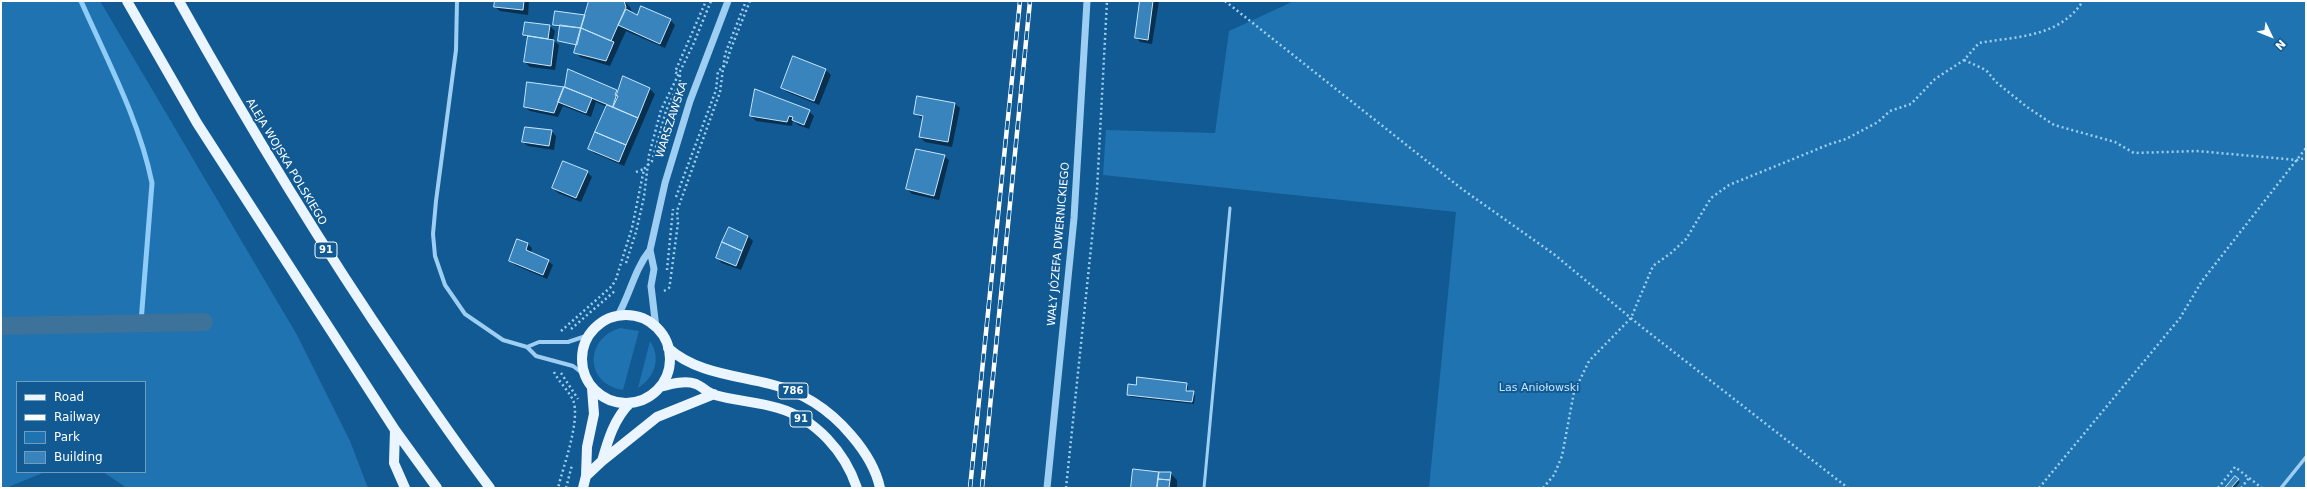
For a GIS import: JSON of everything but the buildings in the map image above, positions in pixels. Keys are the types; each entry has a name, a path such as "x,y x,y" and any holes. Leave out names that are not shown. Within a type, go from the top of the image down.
{"main road":[{"path":"127,1 198,123 395,430 437,488"},
{"name":"ALEJA WOJSKA POLSKIEGO","path":"179,1 230,93 348,285 463,453 490,488"},
{"path":"589,335 596,327 617,316"},
{"name":"91","path":"589,335 584,348 582,361 585,375 592,388 603,397 616,402 630,403 646,398 660,387 667,375 670,361 668,348 656,328 645,320 631,316 617,316"},
{"name":"786","path":"668,348 687,362 710,371 772,384 796,392 822,407 841,423 859,443 870,461 880,488"},
{"name":"91","path":"660,387 676,383 695,384 714,394 780,408 805,420 824,435 839,451 853,474 858,488"},
{"name":"91","path":"583,488 586,476 587,447 594,414 592,388"},
{"path":"586,476 602,461 657,417 714,394"},
{"path":"602,461 609,435 622,411 630,403"},
{"path":"395,430 394,463 405,488"}],"street":[{"path":"457,1 456,50 433,234 435,256 445,285 465,314 503,340 527,347 536,356 573,366 585,375"},
{"name":"WARSZAWSKA","path":"656,328 651,284 654,269 650,250 667,178 690,101 728,1"},
{"name":"WAŁY JÓZEFA DWERNICKIEGO","path":"1047,488 1074,218 1087,1"},
{"name":"WARSZAWSKA","path":"617,316 634,281 639,263 650,250"},
{"path":"527,347 539,342 568,342 589,335"},
{"path":"2281,488 2306,457"}],"lane":[{"path":"1204,488 1230,208"}],"path":[{"path":"636,172 644,169 652,161 666,112 681,78 675,72 706,1"},
{"path":"622,276 640,218 650,148 661,110 693,45 711,1"},
{"path":"652,292 666,290 670,283 678,223 677,211 720,92 725,54 746,1"},
{"path":"651,284 661,284 666,280 673,210 678,190 713,97 718,71 726,65 750,1"},
{"path":"1066,488 1096,190 1107,1"},
{"path":"1225,1 1455,184 1555,255 1631,318 1848,488"},
{"path":"1543,488 1554,475 1562,456 1574,392 1589,361 1631,318 1653,266 1671,254 1686,239 1711,198 1729,185 1830,144 1846,139 1878,122 1890,111 1911,104 1935,79 1964,60 1979,43 2030,37 2058,25 2083,1"},
{"path":"1964,60 1986,70 1996,82 2027,107 2054,125 2115,142 2134,152 2197,151 2297,160 2306,158"},
{"path":"2039,488 2180,318 2202,281 2306,148"},
{"path":"556,343 560,332 612,286 632,228 644,169"},
{"path":"617,275 634,281"},
{"path":"554,361 554,373 570,395 575,406 575,418 558,488"},
{"path":"2218,488 2235,467 2262,488"},
{"path":"2241,488 2249,478"},
{"path":"566,488 567,481"}],"green space":[{"path":"1,1 100,1 297,335 350,441 368,488 127,488 104,473 146,473 146,381 16,381 16,473 43,473 6,488 1,488"},
{"name":"Las Aniołowski","path":"1294,1 2306,1 2306,488 1429,488 1456,212 1103,175 1106,130 1215,133 1229,31"},
{"path":"620,328 639,331 623,390 610,386 601,379 596,371 594,361 595,351 600,341 608,334"},
{"path":"650,341 654,348 656,361 652,373 648,379 638,388"}],"waterway":[{"path":"81,1 131,113 152,183 141,322"},
{"path":"1,326 204,322"}],"railway":[{"path":"970,488 1020,1"},
{"path":"982,488 1030,1"}]}
